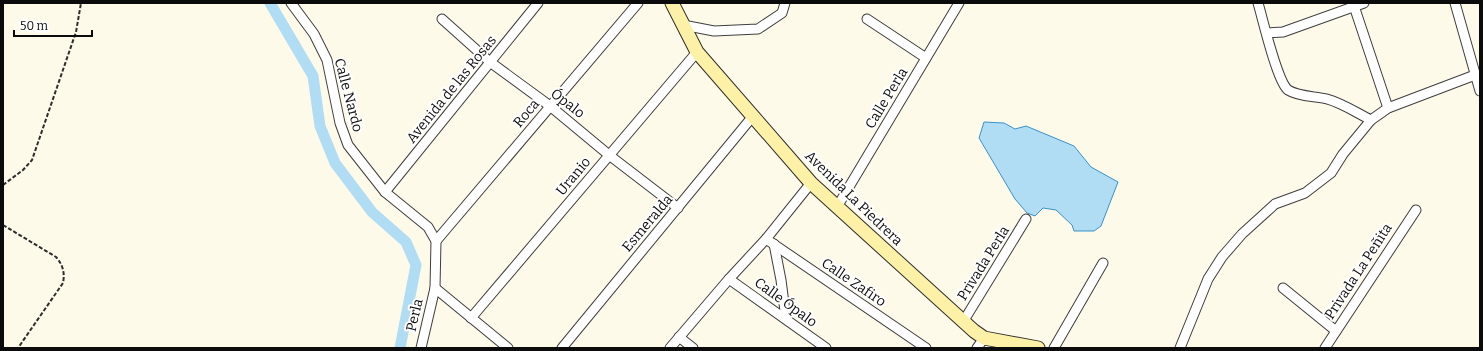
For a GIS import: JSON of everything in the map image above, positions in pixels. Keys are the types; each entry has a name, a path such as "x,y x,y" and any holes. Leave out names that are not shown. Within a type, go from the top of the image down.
{"street":[{"name":"Calle Nardo","path":"291,3 314,34 327,60 340,123 348,145 385,192 428,227 436,241"},
{"name":"Avenida de las Rosas","path":"385,192 538,3"},
{"name":"Roca","path":"436,241 638,3"},
{"name":"Avenida La Piedrera","path":"672,3 697,52 811,183 974,331 981,343 1038,348"},
{"path":"683,25 714,31 758,29 782,13 785,3"},
{"name":"Calle Perla","path":"837,207 959,3"},
{"path":"1258,3 1275,64 1282,82 1289,90 1300,94 1327,99 1371,120"},
{"path":"1267,33 1283,32 1354,5 1364,3"},
{"path":"1455,3 1474,76 1480,91"},
{"path":"1354,5 1388,108"},
{"name":"Ópalo","path":"442,18 490,62 550,106 609,155 678,208"},
{"path":"867,19 926,58"},
{"name":"Uranio","path":"471,318 697,52"},
{"path":"1180,348 1208,279 1242,234 1272,207 1305,193 1331,172 1343,154 1371,120 1388,108 1474,76"},
{"name":"Esmeralda","path":"562,348 753,116"},
{"path":"670,348 729,279 766,239 811,183"},
{"name":"Privada La Peñita","path":"1325,348 1416,210"},
{"name":"Privada Perla","path":"963,322 1026,219"},
{"name":"Calle Zafiro","path":"766,239 926,348"},
{"path":"436,241 435,288 508,348"},
{"path":"774,244 781,280 786,319"},
{"path":"1054,348 1103,263"},
{"name":"Calle Ópalo","path":"729,279 826,348"},
{"name":"Perla","path":"421,348 435,288"},
{"path":"1283,288 1336,330"},
{"path":"680,337 693,348"}],"path":[{"path":"3,185 23,170 32,160 76,32 81,3"},
{"path":"3,225 56,257 61,262 65,276 63,283 18,348"}],"water":[{"path":"984,122 1004,123 1015,129 1026,126 1074,146 1091,167 1118,182 1101,226 1094,231 1074,231 1072,225 1056,210 1043,208 1035,216 1027,213 1015,199 979,138"}],"waterway":[{"path":"270,3 313,76 320,126 335,163 372,212 406,242 416,265 400,348"}]}
